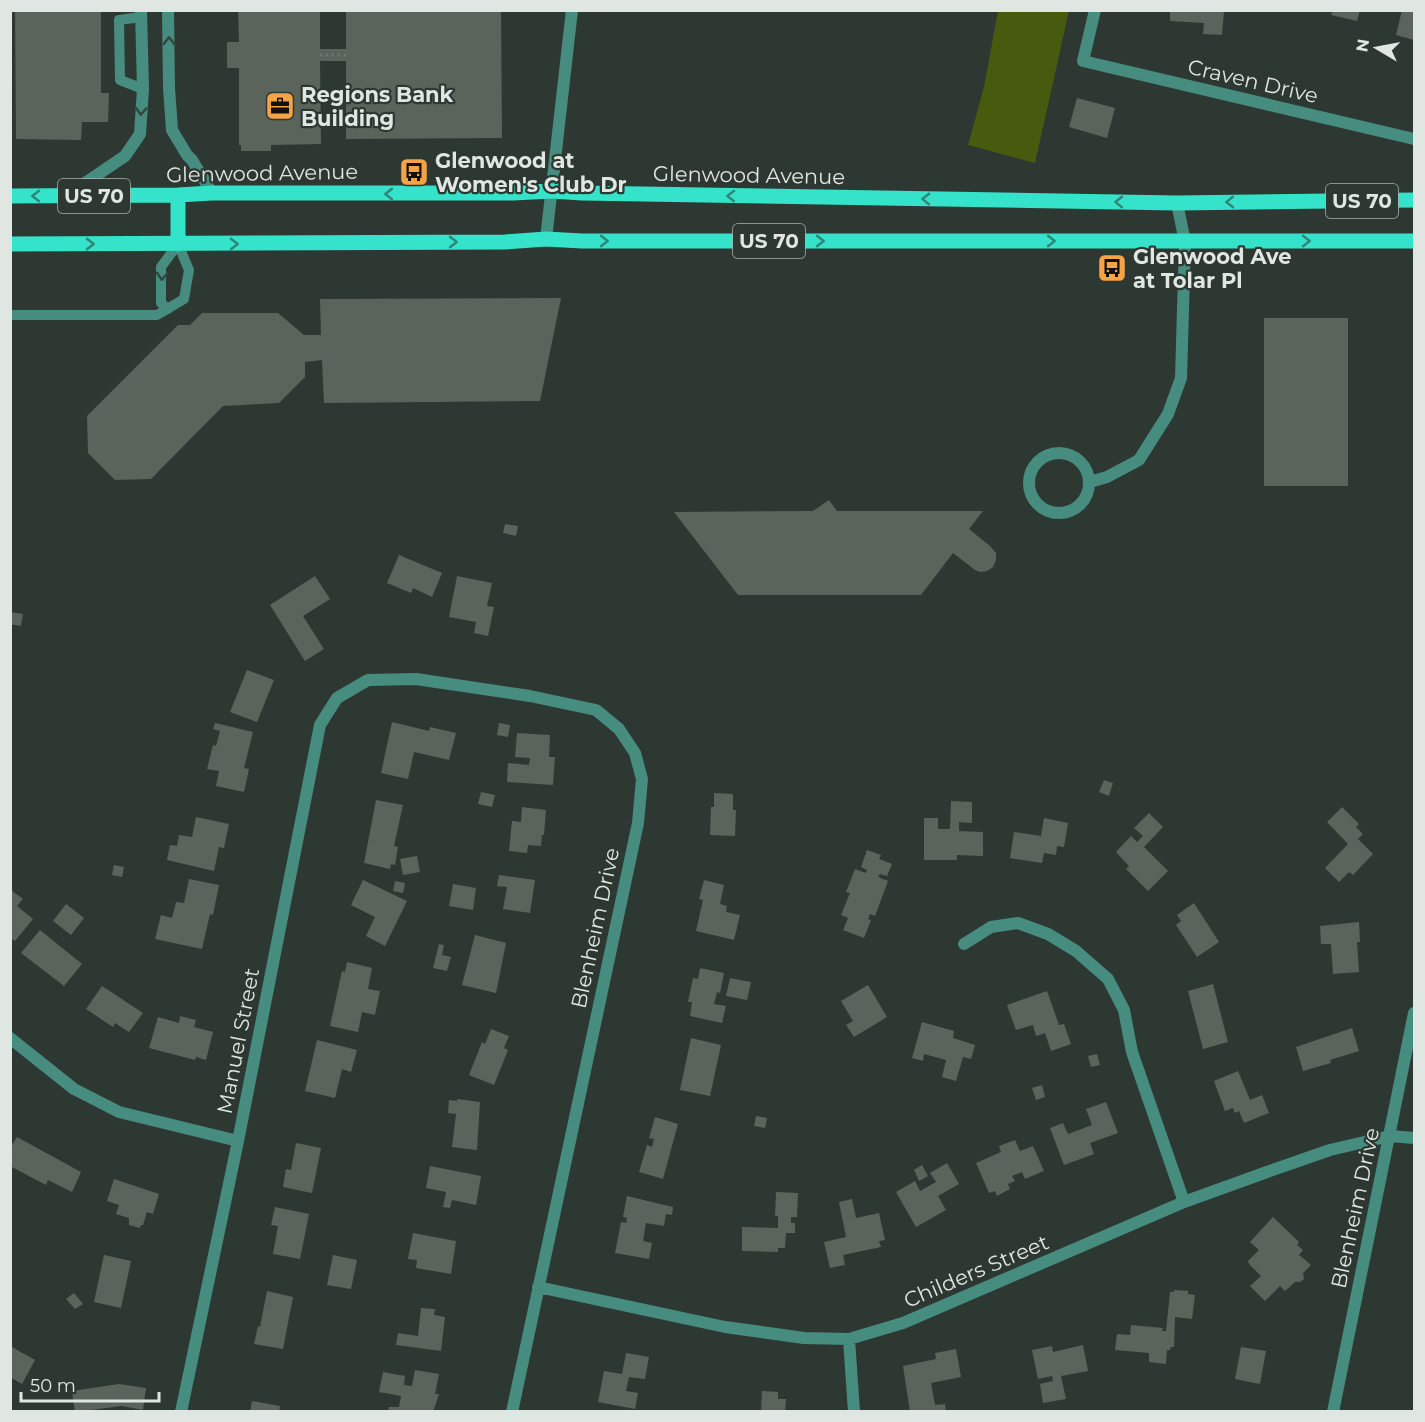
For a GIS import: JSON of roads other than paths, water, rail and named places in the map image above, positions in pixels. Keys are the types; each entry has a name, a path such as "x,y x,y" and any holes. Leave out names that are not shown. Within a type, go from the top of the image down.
{"main road":[{"name":"Glenwood Avenue","path":"10,196 552,191 582,194 1177,203 1414,200"},
{"path":"178,195 178,244"},
{"name":"US 70","path":"10,244 505,242 546,239 582,241 1414,241"}],"street":[{"path":"168,10 172,130 212,193"},
{"path":"546,239 572,10"},
{"name":"Craven Drive","path":"1095,10 1083,61 1414,139"},
{"path":"66,196 125,156 140,134 143,89 141,14"},
{"path":"1090,482 1107,477 1139,460 1168,414 1181,378 1185,242 1177,203"},
{"path":"1057,453 1067,454 1083,464 1090,482 1083,502 1075,509 1065,513 1045,510 1031,495 1029,486 1030,476 1040,460 1057,453"},
{"name":"Blenheim Drive","path":"352,689 368,680 416,680 530,696 596,710 619,729 635,753 642,779 638,823 512,1412"},
{"name":"Manuel Street","path":"181,1412 238,1141 320,725 338,698 352,689"},
{"path":"964,944 991,927 1018,923 1048,934 1076,951 1108,979 1124,1010 1132,1052 1184,1202"},
{"name":"Blenheim Drive","path":"1333,1412 1414,1013"},
{"path":"10,1038 74,1089 119,1112 238,1141"},
{"name":"Childers Street","path":"538,1287 725,1327 804,1338 849,1339 903,1323 1184,1202 1330,1150 1390,1136 1414,1138"},
{"path":"849,1339 854,1412"}],"lane":[{"path":"141,14 119,20 120,80 143,89"},
{"path":"168,309 161,303 161,267 178,244"},
{"path":"10,315 157,315 184,299 189,270 178,244"}],"place":[{"name":"Regions Bank Building","path":"280,106"},
{"name":"Glenwood at Women's Club Dr","path":"414,172"},
{"name":"Glenwood Ave at Tolar Pl","path":"1112,268"}]}
